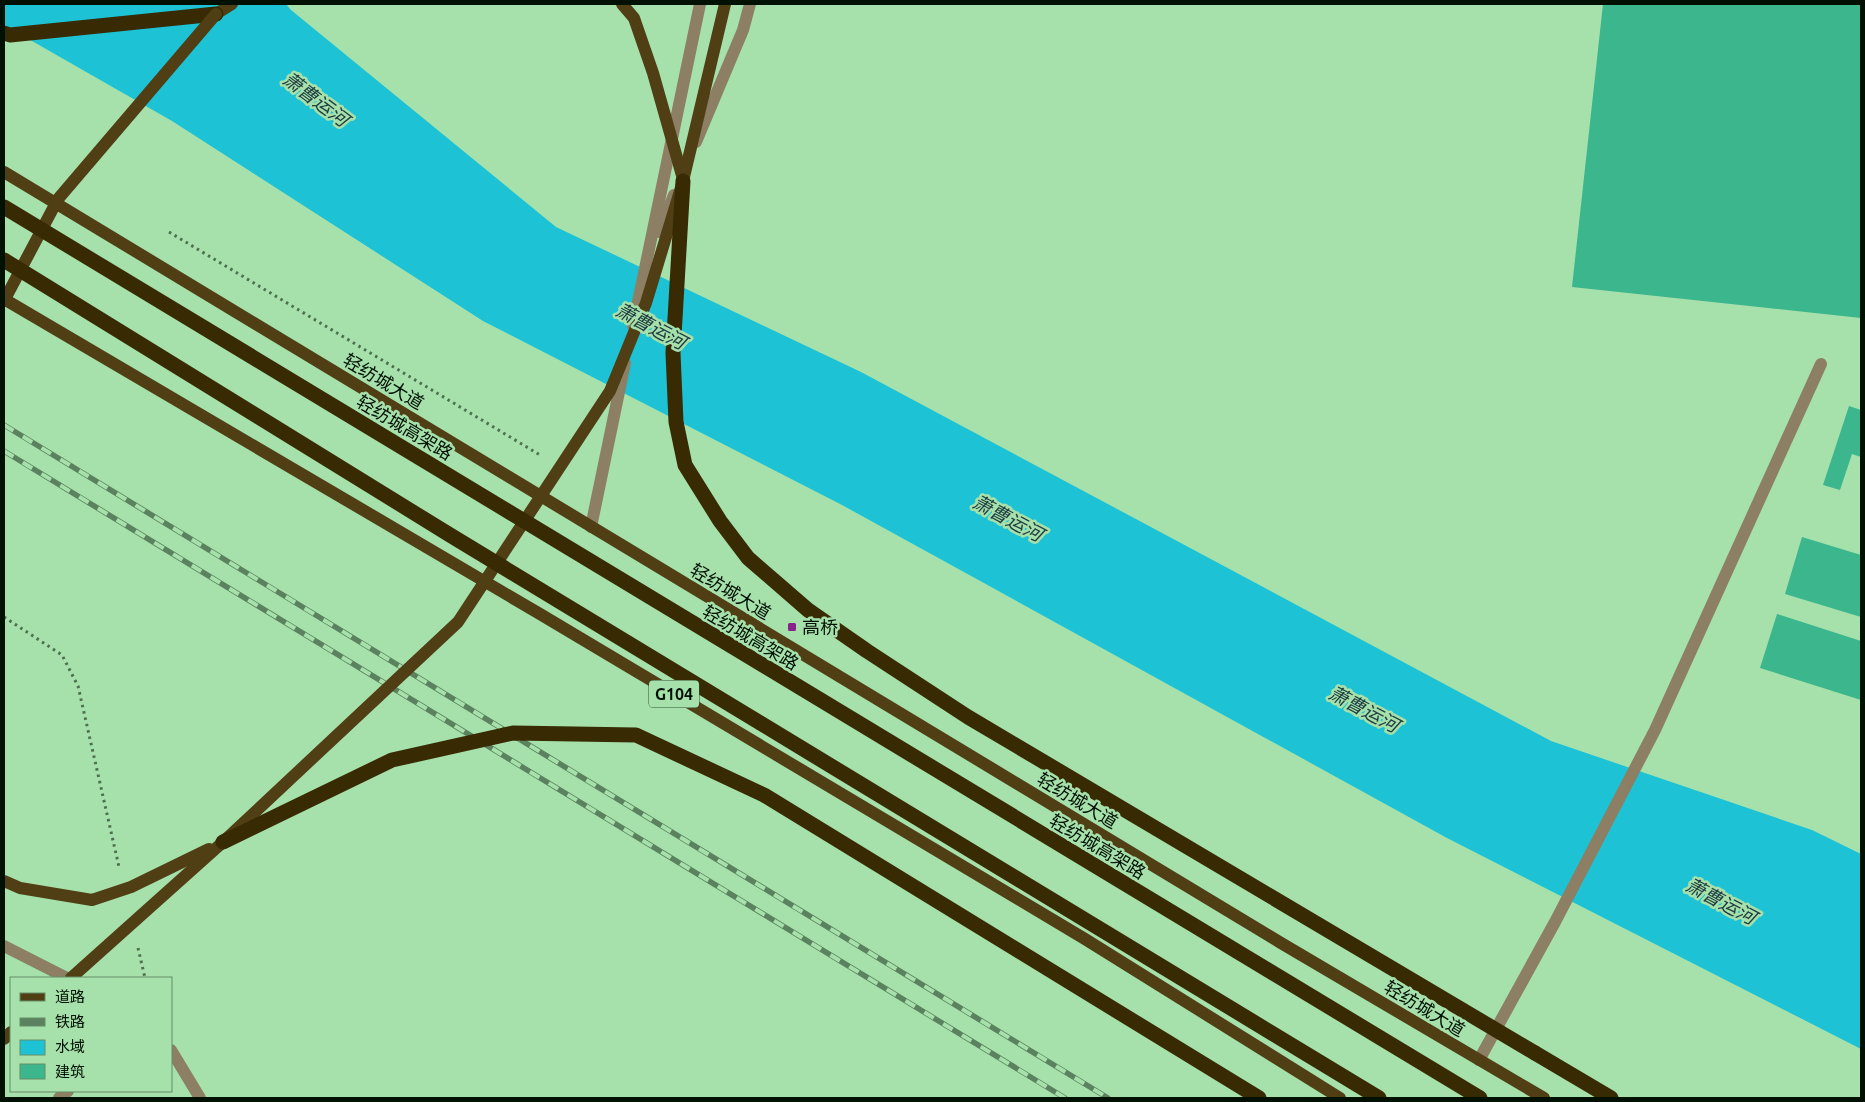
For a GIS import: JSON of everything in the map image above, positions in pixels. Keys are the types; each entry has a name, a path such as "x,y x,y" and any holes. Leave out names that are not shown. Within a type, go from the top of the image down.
{"highway":[{"path":"4,33 10,35 220,9"},
{"path":"683,181 673,353 676,422 685,465 720,521 748,558 808,610 968,717 1611,1098"},
{"name":"轻纺城高架路","path":"4,207 1480,1098"},
{"path":"4,260 458,540 1380,1098"},
{"path":"223,842 392,760 513,733 636,735 764,795 1259,1098"}],"main road":[{"path":"4,300 58,199 220,9 232,4"},
{"path":"622,4 634,18 653,73 683,181"},
{"path":"72,977 223,842 458,622 610,391 646,303 683,181 725,4"},
{"name":"轻纺城大道","path":"4,172 1281,943 1544,1098"},
{"name":"G104","path":"4,300 540,614 1068,929 1340,1098"},
{"path":"4,881 20,888 92,900 131,887 223,842"}],"street":[{"path":"592,527 700,4"},
{"path":"647,260 743,30 750,4"},
{"path":"1480,1060 1555,922 1655,730 1821,364"},
{"path":"4,946 65,977"},
{"path":"172,1052 200,1098"}],"path":[{"path":"169,232 548,460"},
{"path":"4,617 62,655 78,686 120,871"},
{"path":"136,939 144,977"}],"water":[{"name":"萧曹运河","path":"4,4 286,4 556,227 861,372 1551,741 1812,830 1861,854 1861,1049 1447,838 842,505 483,321 172,121 4,25"}],"building":[{"path":"1603,4 1861,4 1861,318 1572,287"},
{"path":"1849,406 1861,410 1861,457 1852,454 1840,490 1823,485"},
{"path":"1802,537 1861,555 1861,617 1785,594"},
{"path":"1777,614 1861,641 1861,700 1760,668"}],"railway":[{"path":"4,425 1108,1098"},
{"path":"4,451 1065,1098"}],"place":[{"name":"高桥","path":"792,627"}]}
